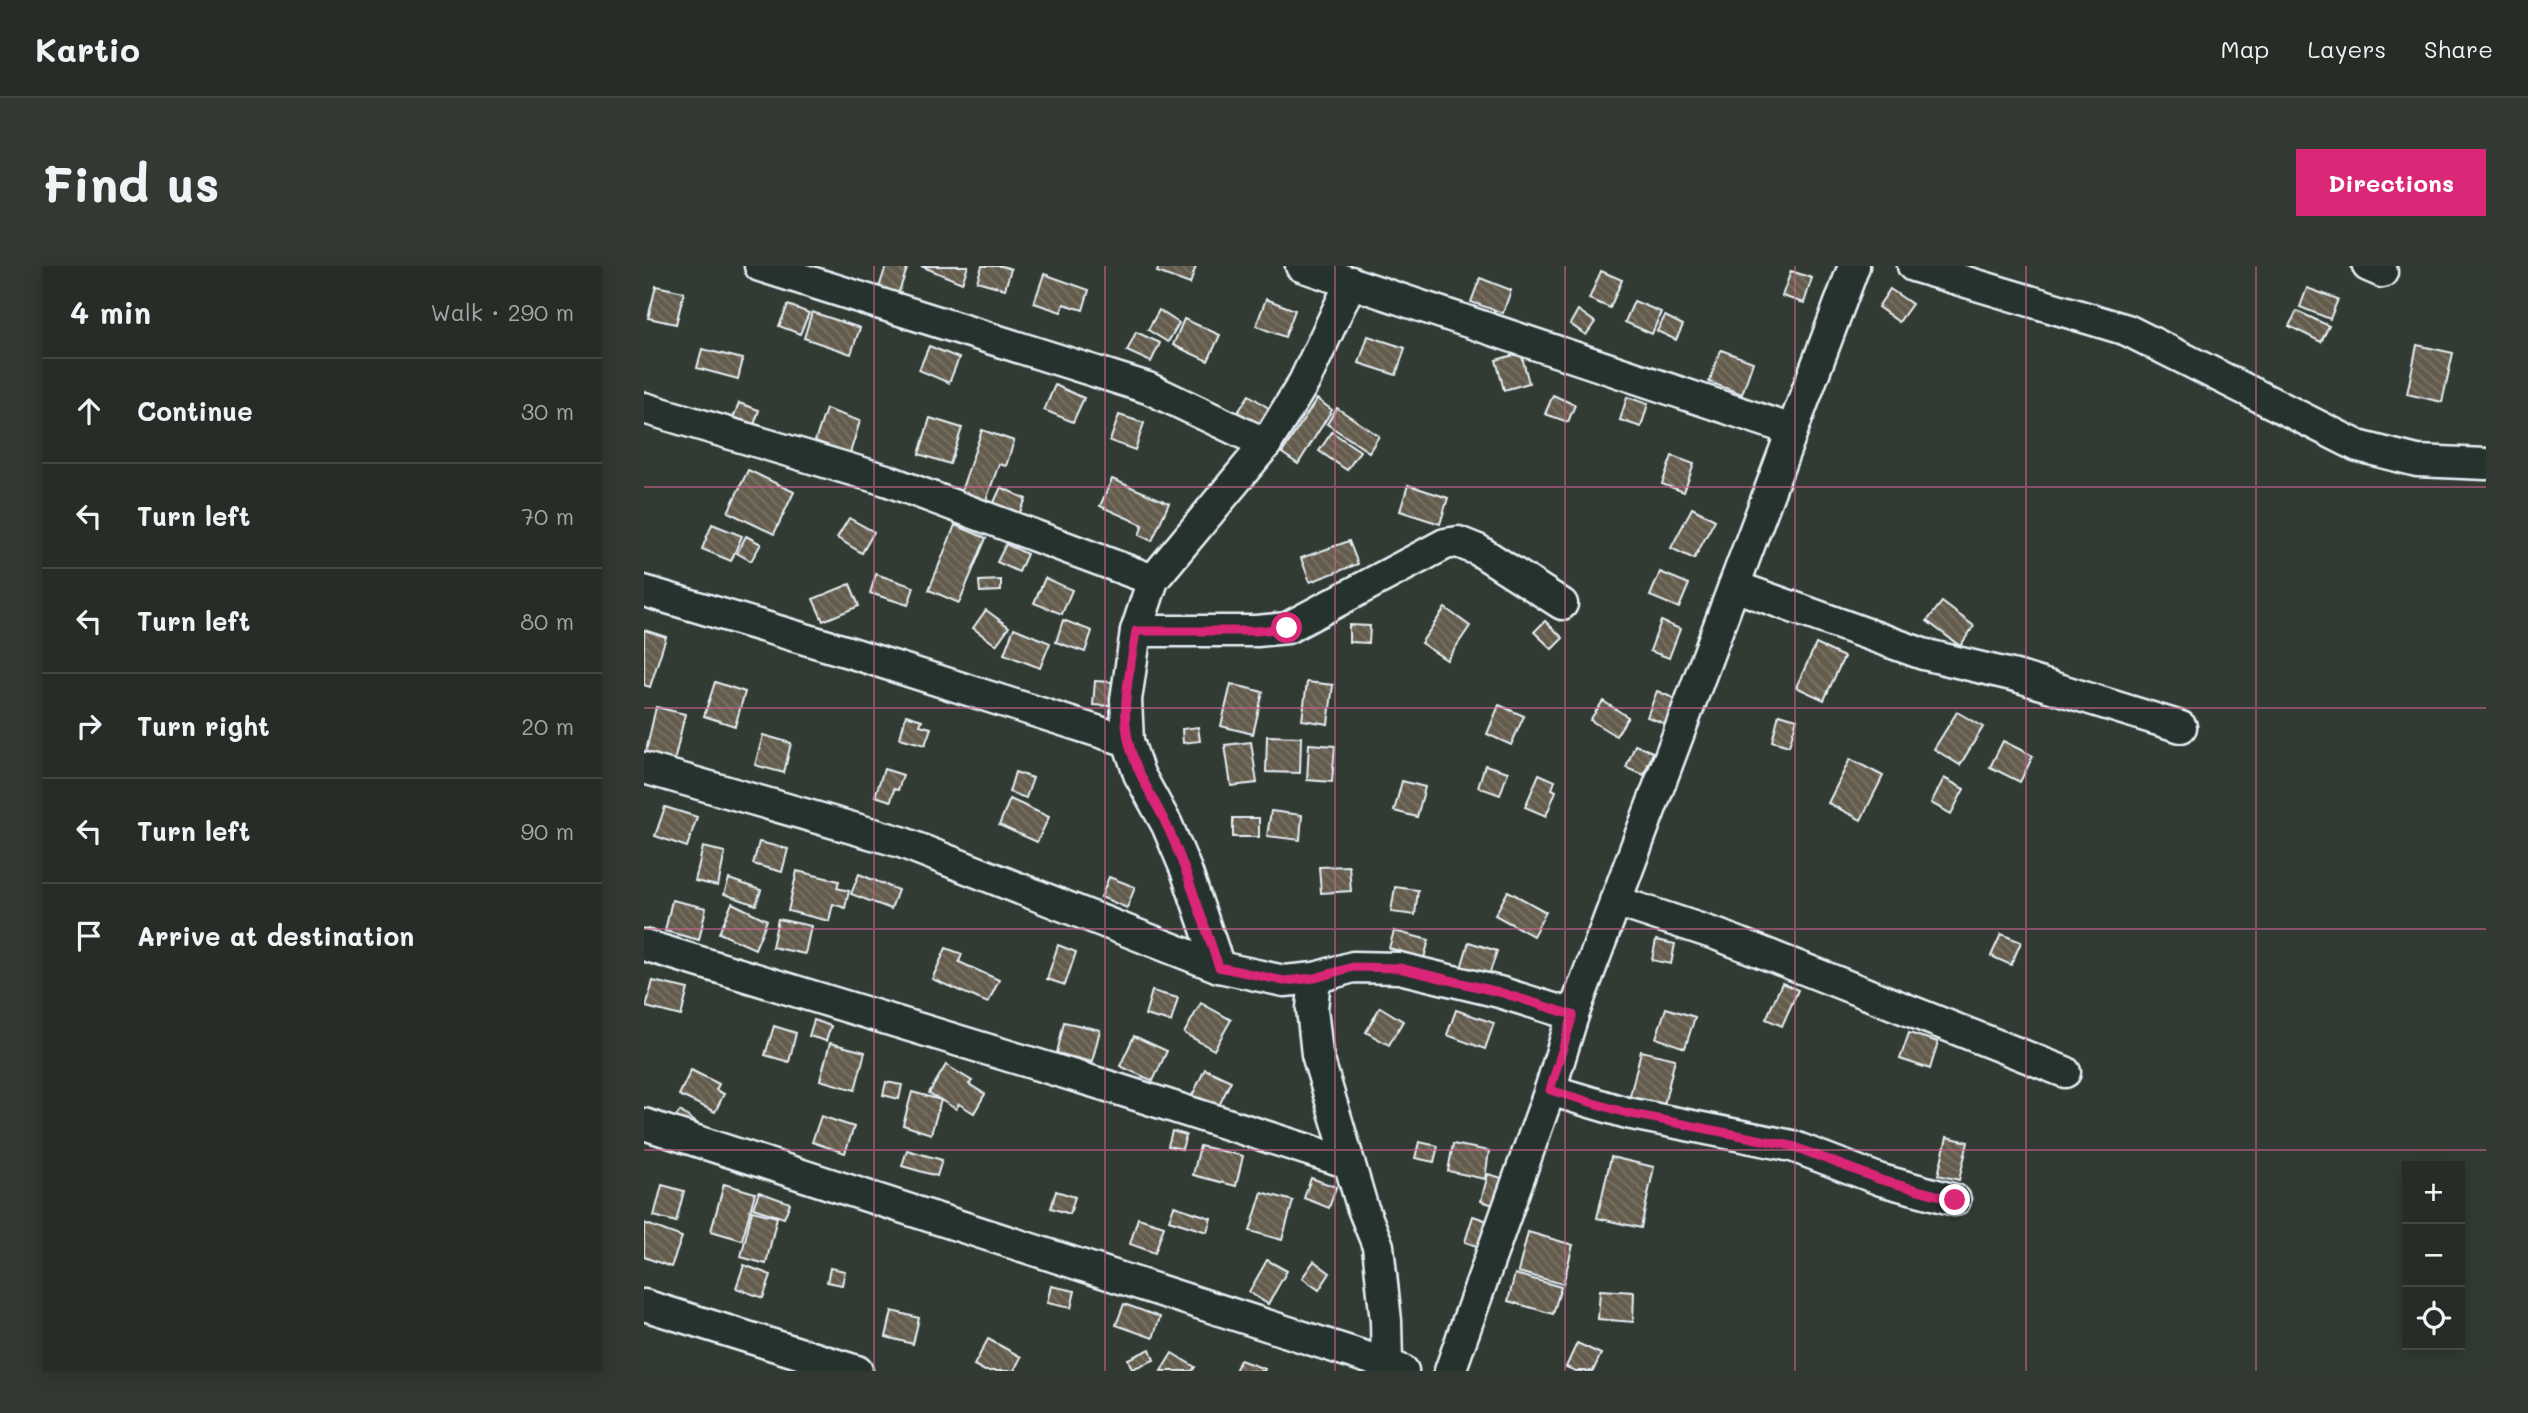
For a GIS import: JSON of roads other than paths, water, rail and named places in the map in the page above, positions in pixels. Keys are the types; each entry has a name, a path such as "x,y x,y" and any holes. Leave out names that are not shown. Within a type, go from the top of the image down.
{"street":[{"path":"760,266 1148,388 1266,444"},
{"path":"1301,266 1792,430"},
{"path":"1450,1371 1550,1090 1573,1015 1854,266"},
{"path":"1913,266 2127,330 2358,446 2417,461 2486,464"},
{"path":"1219,967 1186,870 1167,825 1139,774 1128,741 1126,699 1136,631 1153,580 1266,444 1304,382 1351,282"},
{"path":"644,408 886,480 1153,580"},
{"path":"1136,631 1256,631 1287,628 1445,544 1458,542 1478,550 1562,604"},
{"path":"1734,586 1923,654 2016,676 2181,727"},
{"path":"644,591 855,654 1128,741"},
{"path":"644,768 901,842 1219,967 1284,981 1315,978 1353,967 1399,968 1499,992 1573,1015"},
{"path":"1615,901 1718,935 2066,1072"},
{"path":"644,945 1009,1055 1349,1163"},
{"path":"644,1124 1395,1367 1386,1321 1378,1246 1349,1163 1317,1054 1312,1009 1315,978"},
{"path":"1550,1090 1627,1113 1792,1146 1881,1180 1955,1200"},
{"path":"644,1305 857,1371"}]}
